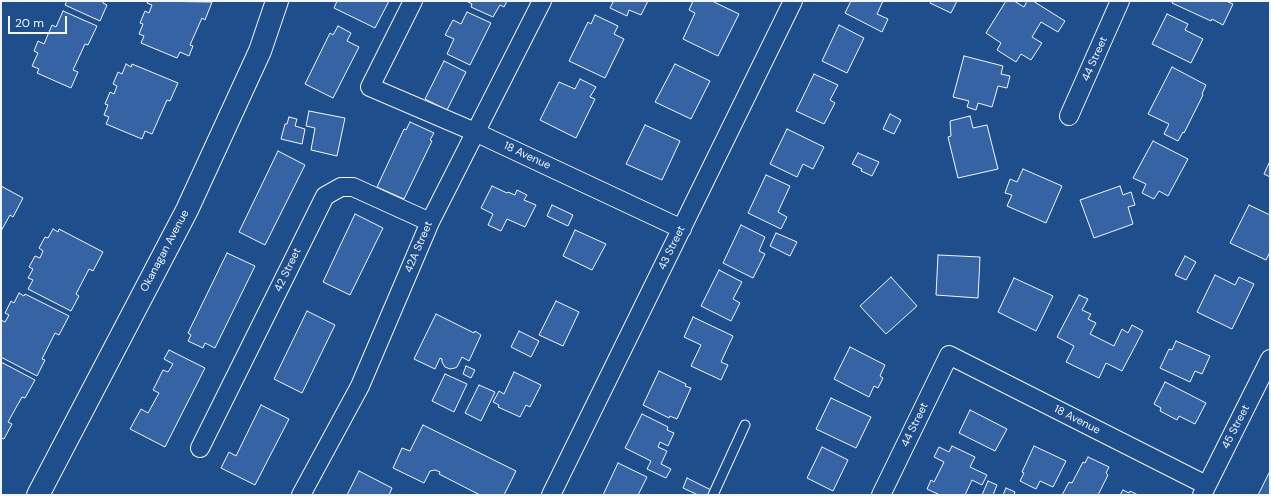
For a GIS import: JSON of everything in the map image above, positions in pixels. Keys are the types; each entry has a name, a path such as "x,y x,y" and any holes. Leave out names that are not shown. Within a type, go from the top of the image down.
{"street":[{"name":"Okanagan Avenue","path":"38,495 187,210 260,51 277,1"},
{"name":"18 Avenue","path":"413,1 370,87 475,132 682,229"},
{"name":"42A Street","path":"301,495 360,386 430,222 542,1"},
{"name":"43 Street","path":"551,495 793,1"},
{"name":"44 Street","path":"1069,116 1120,1"},
{"name":"42 Street","path":"200,448 325,196 341,187 353,187 430,222"},
{"name":"18 Avenue","path":"949,355 1204,490"},
{"name":"44 Street","path":"881,495 949,355"},
{"name":"45 Street","path":"1204,490 1270,359"}],"lane":[{"path":"713,495 745,425"}],"building":[{"path":"67,1 103,1 103,3 107,5 100,21 65,5"},
{"path":"148,1 212,2 205,20 202,18 190,45 193,46 189,56 180,52 177,58 141,43 144,36 139,34 143,24 140,23 145,11 149,13 152,5 147,3"},
{"path":"337,1 389,1 375,28 334,8"},
{"path":"466,1 507,1 504,7 500,5 493,17 471,7 472,4"},
{"path":"611,1 648,1 641,15 629,10 627,16 610,8 613,2"},
{"path":"693,1 712,1 739,14 718,56 683,39 695,13 689,10"},
{"path":"851,1 883,1 877,14 888,19 882,32 845,13"},
{"path":"931,1 957,1 951,13 930,3"},
{"path":"1006,1 1014,1 1024,7 1027,1 1033,1 1065,21 1058,32 1041,22 1032,37 1042,43 1031,60 1021,54 1016,62 997,50 1001,43 986,33"},
{"path":"1173,1 1226,1 1233,4 1223,25 1172,3"},
{"path":"63,11 97,26 88,45 85,44 73,70 78,72 71,88 37,73 39,69 32,66 38,53 34,51 38,41 44,44 52,25 56,27"},
{"path":"467,12 491,23 470,65 447,54 454,39 445,35 453,20 461,24"},
{"path":"1167,14 1188,24 1185,30 1203,39 1191,63 1152,44"},
{"path":"595,15 618,26 614,34 624,39 605,78 569,61 588,22 591,24"},
{"path":"839,25 864,38 847,73 822,61"},
{"path":"338,26 351,33 347,41 359,47 333,98 305,84 330,33 333,35"},
{"path":"964,56 1003,66 1001,74 1010,76 1007,88 998,86 992,107 978,103 976,110 967,107 969,101 953,97"},
{"path":"444,61 466,72 447,110 425,99"},
{"path":"126,64 131,67 132,64 178,83 170,101 167,100 152,134 145,131 142,139 106,124 109,117 104,115 108,105 105,104 110,92 114,94 117,86 113,84 118,72 122,74"},
{"path":"675,64 710,81 691,119 655,102"},
{"path":"1172,67 1206,85 1202,94 1203,95 1184,133 1183,132 1178,141 1164,134 1169,124 1148,114"},
{"path":"814,74 838,85 830,100 835,103 824,124 796,111"},
{"path":"580,79 596,87 590,97 595,99 576,138 540,120 559,82 575,89"},
{"path":"309,111 345,118 337,156 311,150 315,128 306,126"},
{"path":"890,114 901,120 894,134 883,129"},
{"path":"970,116 973,128 987,125 998,169 958,178 948,137 951,136 950,121"},
{"path":"289,117 297,119 295,126 305,129 302,144 281,139 285,124 287,124"},
{"path":"410,122 434,133 430,140 432,141 404,199 377,187 404,129 406,130"},
{"path":"645,125 680,141 662,180 626,164"},
{"path":"787,129 824,147 813,169 803,164 797,177 770,164"},
{"path":"1153,141 1188,159 1168,196 1159,191 1154,199 1142,193 1146,184 1133,178"},
{"path":"278,151 305,165 265,245 239,232"},
{"path":"858,153 879,162 872,176 861,171 862,169 852,164"},
{"path":"1270,161 1270,177 1264,174"},
{"path":"1023,169 1062,186 1046,223 1007,206 1012,195 1005,193 1010,179 1017,182"},
{"path":"766,175 790,186 778,212 787,217 781,229 748,213"},
{"path":"1,186 23,198 13,217 10,215 1,231"},
{"path":"492,186 515,195 517,190 527,195 524,200 536,205 525,227 507,219 501,231 488,225 493,214 481,208"},
{"path":"1120,186 1123,195 1131,192 1135,205 1128,207 1133,224 1094,238 1080,200"},
{"path":"552,205 573,215 568,226 547,216"},
{"path":"1249,205 1270,215 1270,252 1266,260 1230,243"},
{"path":"355,214 383,228 350,295 323,282"},
{"path":"741,225 765,237 759,251 765,254 753,278 723,263"},
{"path":"53,229 58,232 59,229 103,252 93,271 89,269 76,294 79,296 71,311 28,289 33,280 28,278 33,269 29,267 35,256 40,258 43,251 39,248 45,237 48,238"},
{"path":"575,230 606,244 592,270 563,256"},
{"path":"776,233 797,242 790,256 770,246"},
{"path":"227,253 255,266 215,348 205,343 203,348 188,341 191,335 188,333"},
{"path":"938,255 980,257 978,298 936,295"},
{"path":"1185,256 1196,262 1186,280 1175,275"},
{"path":"719,270 742,282 733,299 740,303 731,321 701,306"},
{"path":"1215,275 1235,285 1239,277 1254,284 1232,329 1197,312"},
{"path":"891,277 917,306 886,334 860,306"},
{"path":"1014,278 1053,296 1036,331 998,312"},
{"path":"19,293 24,296 25,294 69,316 59,335 55,333 42,359 45,360 37,376 1,357 1,320 5,322 9,315 5,313 11,301 14,303"},
{"path":"1079,295 1088,299 1082,310 1091,314 1088,319 1096,323 1090,334 1114,346 1122,329 1128,333 1132,325 1143,331 1122,371 1106,363 1099,378 1066,362 1074,346 1057,337"},
{"path":"556,301 579,312 563,346 539,335"},
{"path":"307,311 335,325 302,393 274,379"},
{"path":"436,314 481,335 469,361 462,357 457,367 450,369 445,367 442,359 440,358 435,369 414,359"},
{"path":"693,317 733,336 721,362 728,365 721,380 691,366 701,345 684,337"},
{"path":"519,331 539,341 531,357 511,347"},
{"path":"1176,341 1210,356 1202,374 1195,371 1190,382 1160,368 1169,349 1172,350"},
{"path":"850,347 885,365 880,376 883,378 878,388 874,386 869,397 834,379"},
{"path":"169,350 205,368 165,447 130,429 141,409 148,413 159,393 153,390 163,370 168,372 173,364 164,359"},
{"path":"1,362 35,380 25,398 22,397 8,422 12,424 4,439 1,438"},
{"path":"466,366 475,370 471,378 463,374"},
{"path":"659,371 691,388 677,419 670,416 669,418 643,405"},
{"path":"514,372 541,385 530,407 526,405 520,417 498,407 499,405 493,402 499,391 504,394"},
{"path":"445,374 467,384 454,412 432,401"},
{"path":"1165,382 1206,403 1195,424 1179,416 1177,420 1160,411 1161,408 1154,404"},
{"path":"479,385 495,392 481,421 465,413"},
{"path":"831,398 871,417 856,448 816,429"},
{"path":"261,405 289,419 255,485 221,468 229,452 236,456"},
{"path":"970,410 1007,429 995,451 959,433"},
{"path":"642,414 668,427 667,430 674,433 668,446 660,442 658,447 667,451 661,464 671,469 666,478 647,469 651,461 625,448"},
{"path":"423,425 516,471 504,495 480,495 439,474 440,472 435,470 430,471 424,483 393,468 402,448 410,451"},
{"path":"952,446 975,457 970,467 987,475 982,485 972,480 965,495 940,495 927,489 931,480 934,482 944,462 934,457 939,447 949,452"},
{"path":"1034,446 1066,461 1053,487 1040,481 1036,489 1020,481 1024,473 1022,472"},
{"path":"822,447 848,460 833,491 807,478"},
{"path":"1088,457 1109,467 1106,473 1108,475 1098,495 1062,495 1069,482 1072,483 1083,462 1085,463"},
{"path":"618,463 647,477 638,495 603,495"},
{"path":"359,471 392,488 389,495 347,495"},
{"path":"1270,471 1270,495 1258,495"},
{"path":"687,478 711,490 708,495 698,495 683,488"},
{"path":"988,481 997,485 993,495 982,495"},
{"path":"1006,488 1015,492 1014,495 1003,495"},
{"path":"1123,490 1129,493 1130,491 1138,495 1120,495"}]}
